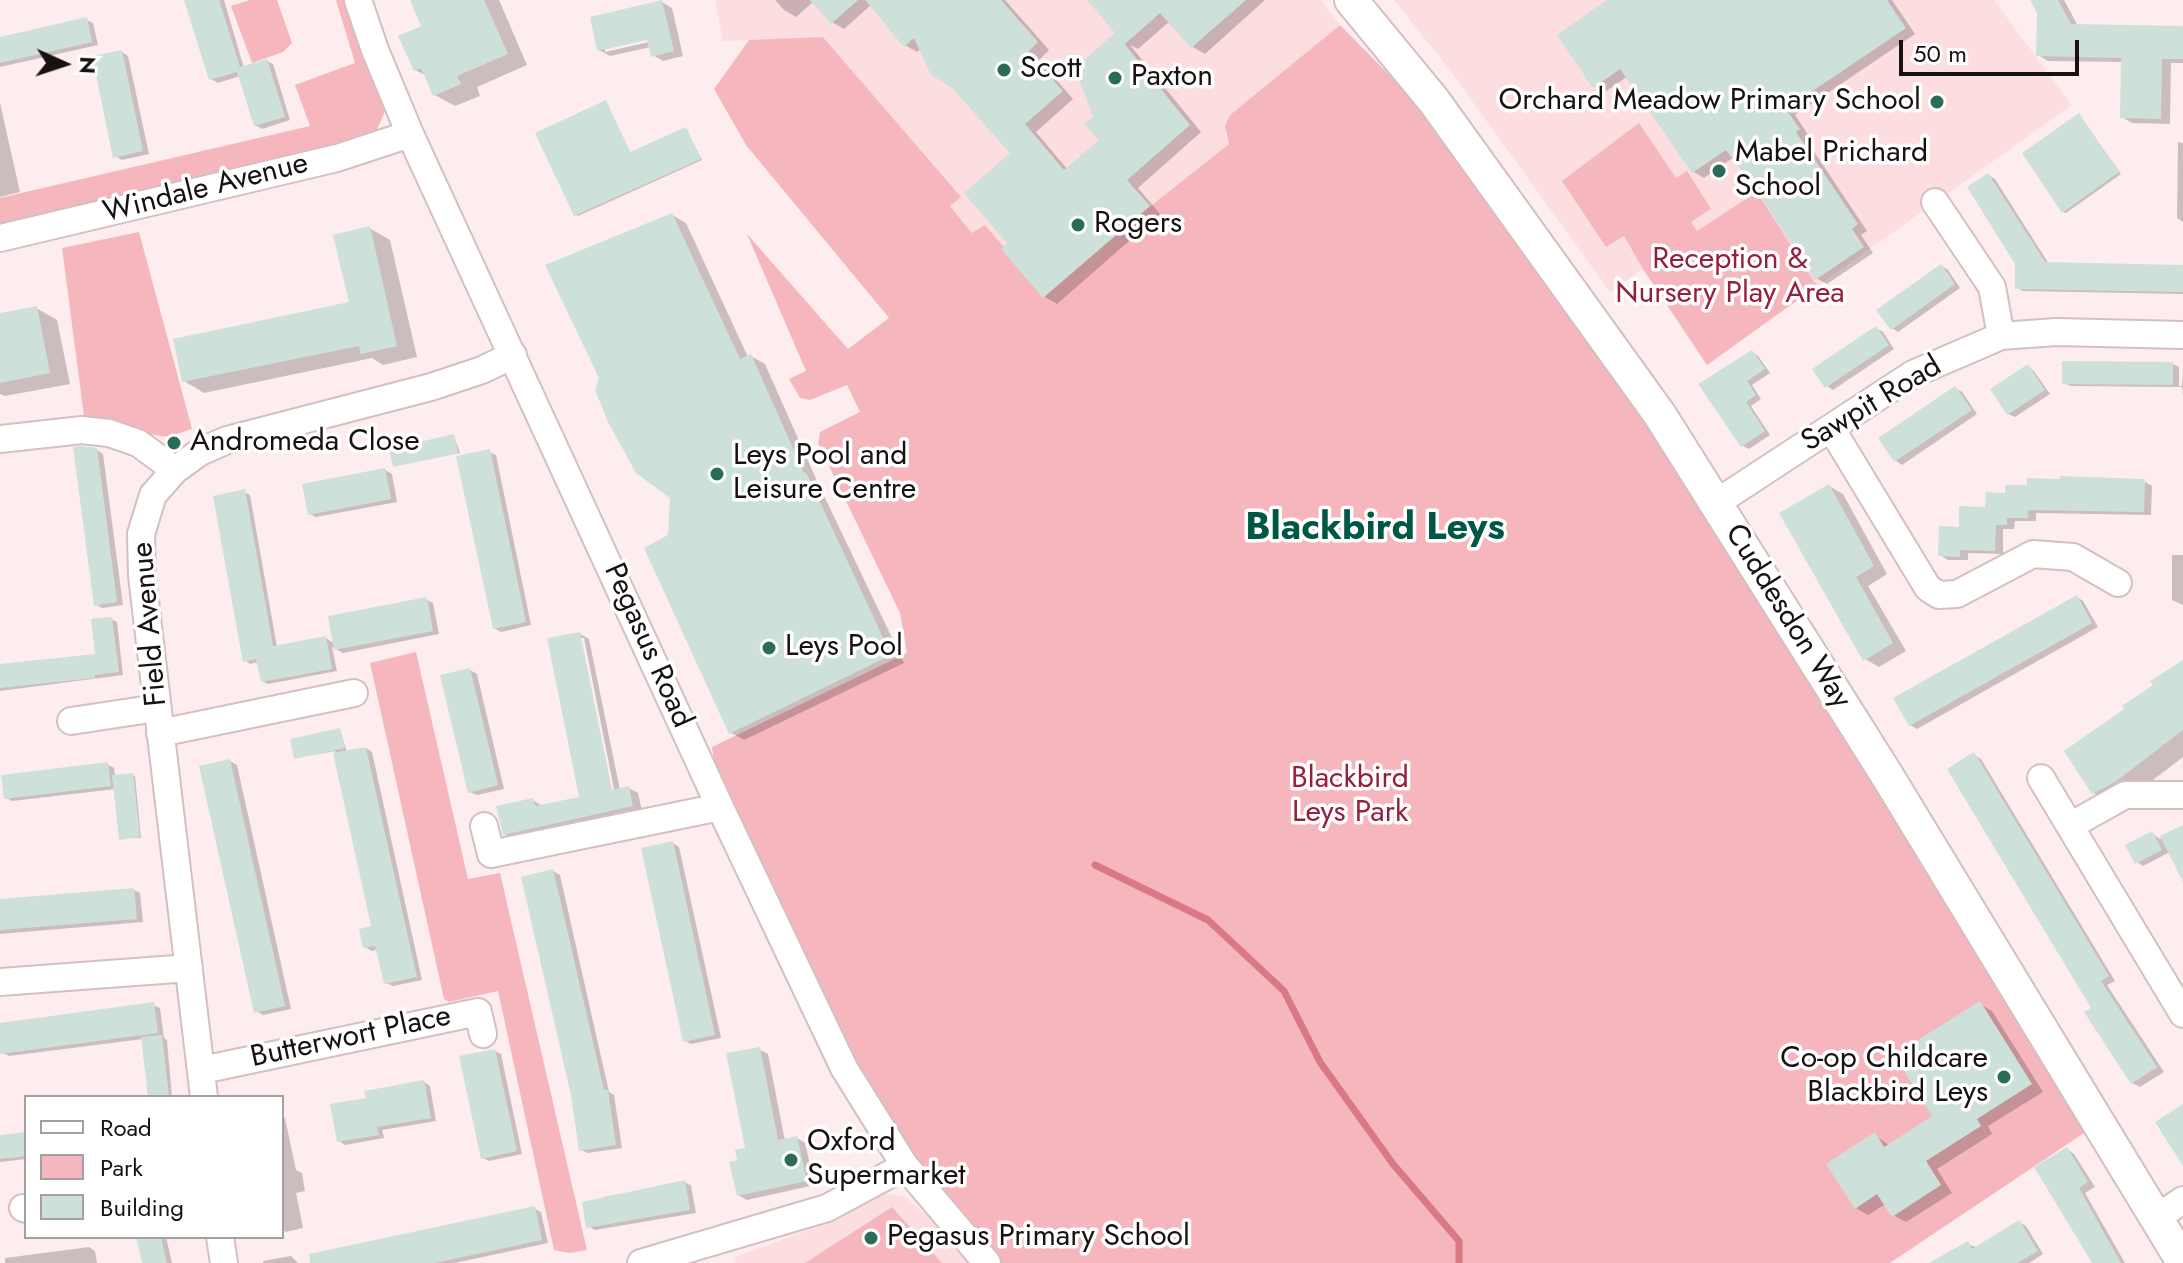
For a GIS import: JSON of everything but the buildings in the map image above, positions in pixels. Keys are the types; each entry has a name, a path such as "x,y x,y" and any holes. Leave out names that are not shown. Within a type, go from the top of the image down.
{"street":[{"name":"Pegasus Road","path":"358,0 410,134 720,807 844,1068 905,1166 987,1263"},
{"name":"Cuddesdon Way","path":"1351,0 1443,113 1660,415 1888,777 2183,1262"},
{"name":"Windale Avenue","path":"0,238 337,158 410,134"},
{"path":"1935,202 1992,287 2001,336"},
{"name":"Sawpit Road","path":"1716,503 1913,374 2001,336 2056,332 2183,335"},
{"name":"Field Avenue","path":"204,1095 142,576 141,534 153,495 175,470 200,452 227,440 431,387 482,370 513,355"},
{"path":"1831,428 1928,588 1939,595 1957,594 2033,554 2073,557 2118,583"},
{"path":"0,439 82,430 109,433 138,443 175,470"},
{"path":"71,721 159,721 354,693"},
{"path":"2041,778 2183,1014"},
{"path":"2070,826 2125,795 2183,795"},
{"path":"484,826 491,854 720,807"},
{"path":"0,982 189,968"},
{"name":"Butterwort Place","path":"202,1070 478,1012 483,1034"},
{"path":"641,1263 827,1208 905,1166"},
{"path":"2155,1219 2183,1200"},
{"path":"220,1239 224,1263"}],"shaded area":[{"path":"715,0 1321,0 1340,25 1230,115 1225,133 1229,144 1042,293 985,225 973,234 950,206 960,196 824,38 723,41"},
{"name":"Mabel Prichard School","path":"1394,0 1994,0 2072,105 1707,365 1643,269 1610,292 1449,69"},
{"name":"Pegasus Primary School","path":"882,1193 905,1197 984,1263 736,1263 735,1257 839,1219"}],"green space":[{"path":"250,0 277,0 292,43 283,52 252,63 231,6"},
{"path":"336,0 349,0 387,107 375,134 268,163 0,224 0,198 310,126 295,85 355,63"},
{"name":"Blackbird Leys Park","path":"1340,25 1426,112 1660,415 2099,1123 1890,1263 987,1263 905,1166 720,807 712,747 907,653 900,613 818,443 820,432 860,412 847,385 810,400 800,398 789,379 806,371 747,234 848,349 889,318 746,145 714,89 749,40 823,37 961,197 950,206 972,233 985,225 1042,292 1229,144 1225,126 1230,115"},
{"name":"Reception & Nursery Play Area","path":"1639,123 1676,178 1687,171 1711,209 1691,222 1697,231 1757,192 1817,286 1707,365 1624,236 1606,247 1562,181"},
{"path":"139,232 192,429 168,437 85,424 62,248"},
{"path":"416,652 468,879 500,873 587,1250 570,1253 554,1250 498,991 449,1002 444,999 370,663"},
{"path":"892,1207 942,1263 805,1263"}],"waterway":[{"path":"1095,865 1208,920 1284,991 1320,1062 1393,1164 1459,1241 1459,1263"}],"place":[{"name":"Scott","path":"1004,70"},
{"name":"Paxton","path":"1115,78"},
{"name":"Orchard Meadow Primary School","path":"1937,102"},
{"name":"Mabel Prichard School","path":"1719,171"},
{"name":"Rogers","path":"1078,225"},
{"name":"Andromeda Close","path":"174,443"},
{"name":"Leys Pool and Leisure Centre","path":"717,474"},
{"name":"Leys Pool","path":"769,648"},
{"name":"Co-op Childcare Blackbird Leys","path":"2004,1077"},
{"name":"Oxford Supermarket","path":"791,1160"},
{"name":"Pegasus Primary School","path":"871,1238"}],"district":[{"name":"Blackbird Leys","path":"1375,530"}]}
